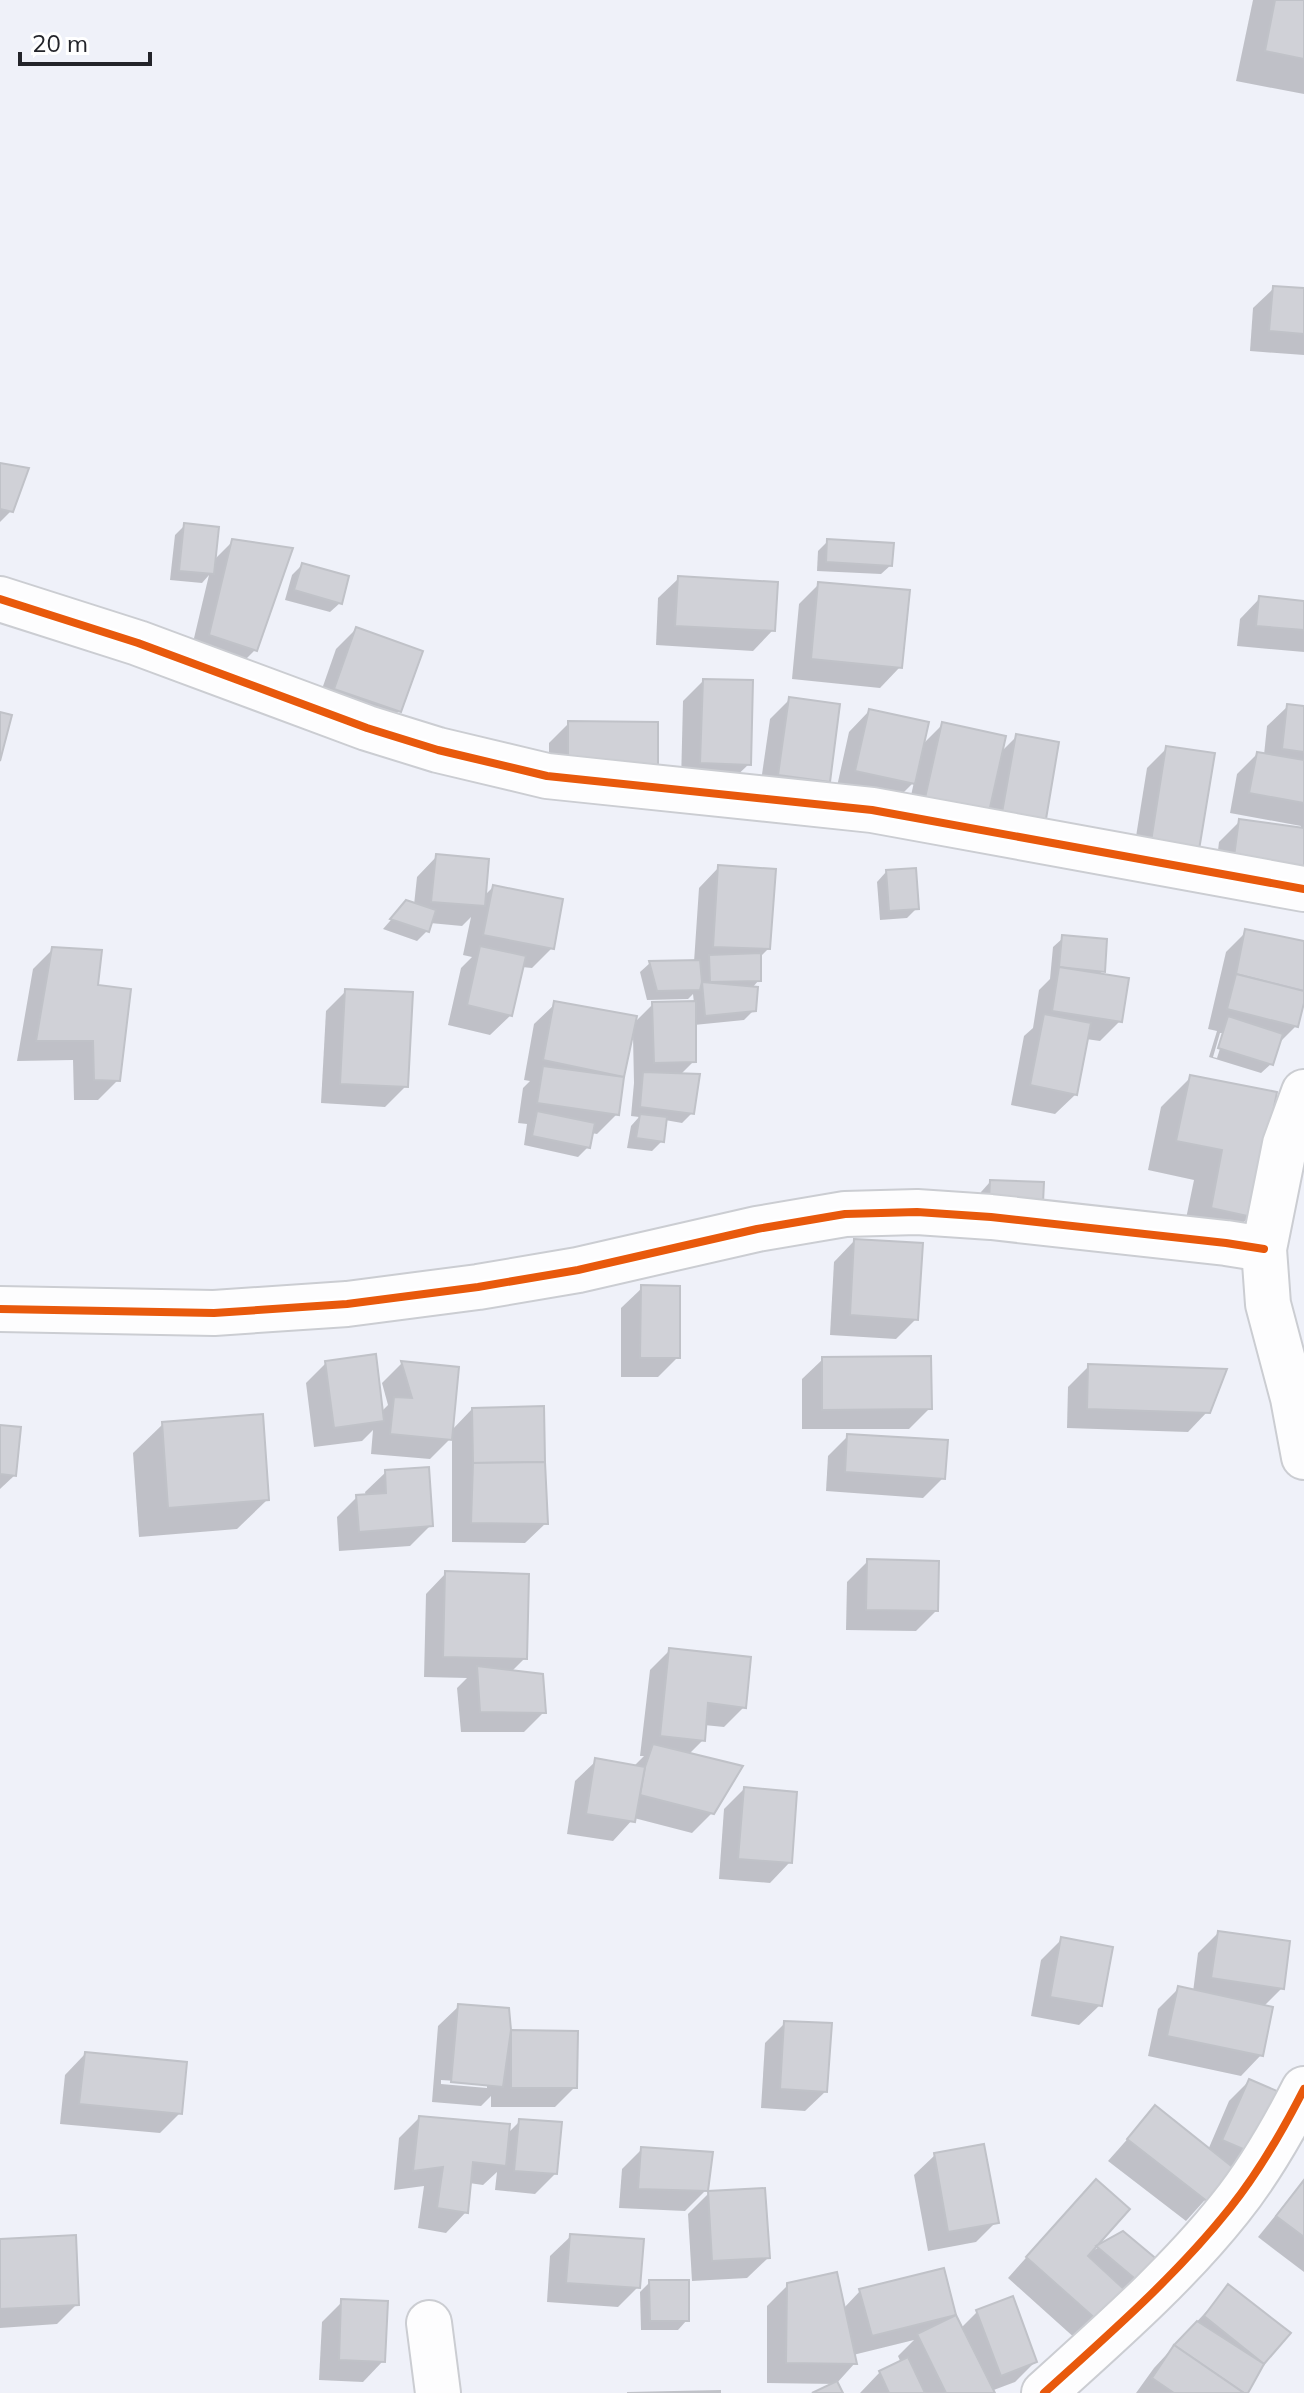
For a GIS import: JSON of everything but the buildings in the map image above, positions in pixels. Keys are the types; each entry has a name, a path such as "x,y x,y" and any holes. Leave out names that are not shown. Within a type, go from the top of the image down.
{"street":[{"path":"0,599 138,643 367,728 438,750 547,776 872,810 1304,889"},
{"path":"1304,1092 1285,1144 1264,1249 1268,1304 1293,1398 1304,1457"},
{"path":"0,1309 214,1313 347,1304 578,1270 757,1229 845,1214 917,1212 991,1217 1264,1249"},
{"path":"1044,2393 1148,2297 1231,2208 1285,2127 1304,2089"},
{"path":"429,2323 438,2393"}],"cycle path":[{"path":"0,599 138,643 367,728 438,750 547,776 872,810 1304,889"},
{"path":"0,1309 214,1313 347,1304 578,1270 757,1229 845,1214 917,1212 991,1217 1264,1249"},
{"path":"1044,2393 1141,2304 1209,2233 1261,2165 1304,2089"}]}
